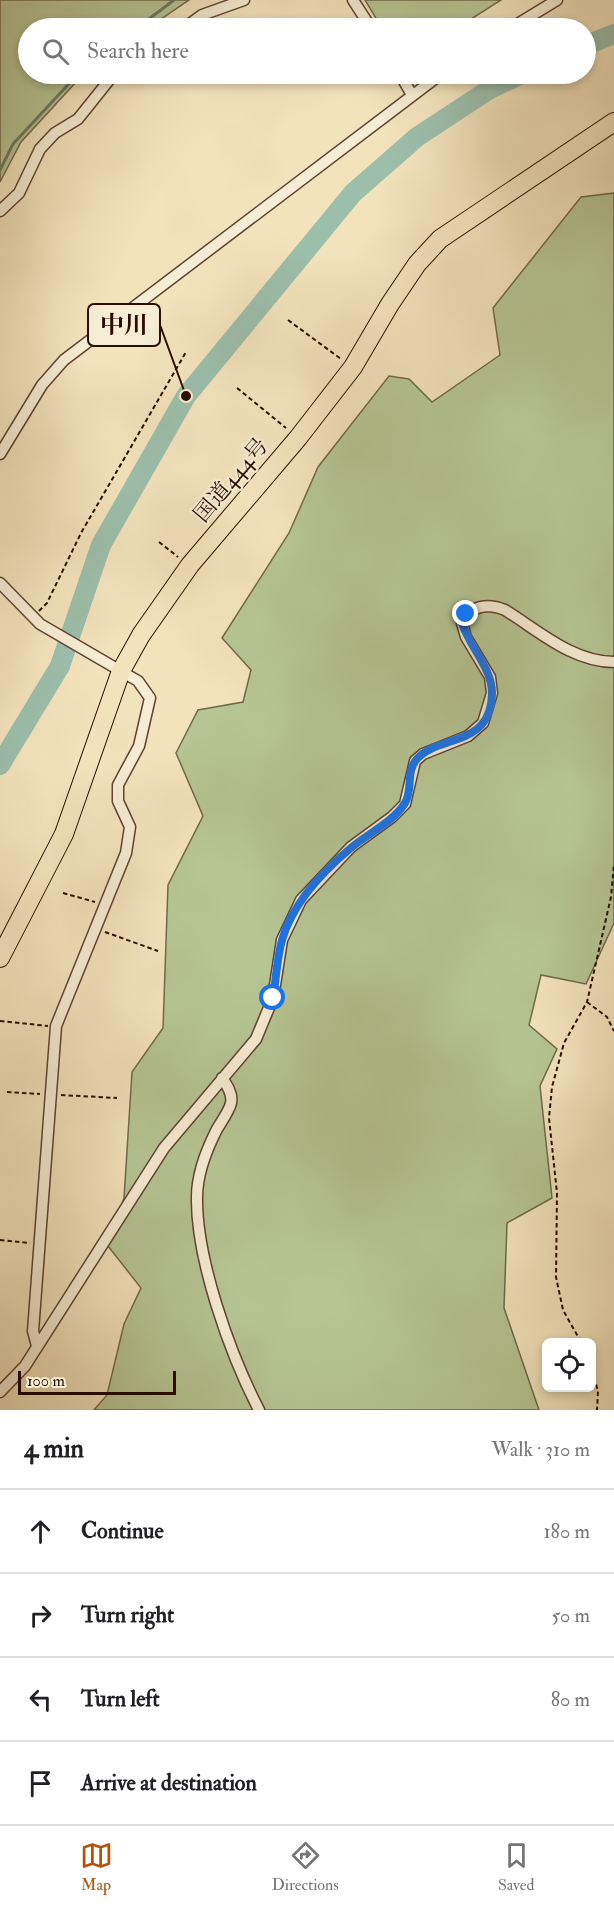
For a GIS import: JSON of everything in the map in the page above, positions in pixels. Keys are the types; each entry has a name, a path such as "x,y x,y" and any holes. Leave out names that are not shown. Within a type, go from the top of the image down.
{"highway":[{"name":"国道444号","path":"0,958 64,834 121,671 161,603 190,565 298,438 353,367 390,304 417,264 440,239 614,122"}],"street":[{"path":"198,18 244,0"},
{"path":"343,0 353,0 365,18"},
{"path":"527,18 557,0"},
{"path":"0,211 19,193 40,149 55,133 78,119 106,84"},
{"path":"406,84 412,95"},
{"path":"0,454 42,386 64,360 427,84"},
{"path":"0,583 36,620 94,657 138,681 150,698 139,746 118,785 118,801 130,827 126,853 56,1026 33,1331 37,1346"},
{"path":"0,1392 19,1374 164,1148 256,1039 273,998 282,940 301,900 351,847 392,817 405,804 415,761 423,754 468,736 483,723 492,693 490,677 466,637 462,623 466,614 480,606 495,606 574,654 593,662 614,662"},
{"path":"222,1078 229,1087 231,1102 210,1142 202,1165 197,1196 201,1241 225,1331 244,1381 259,1410"}],"path":[{"path":"288,320 353,367"},
{"path":"36,620 47,603 81,533 186,352"},
{"path":"237,388 298,438"},
{"path":"159,542 190,565"},
{"path":"579,1338 563,1311 556,1277 557,1193 549,1118 552,1087 564,1043 587,1002 611,897 614,864"},
{"path":"63,894 106,904"},
{"path":"96,929 158,951"},
{"path":"587,1002 607,1017 614,1031"},
{"path":"0,1021 56,1026"},
{"path":"0,1240 39,1244"},
{"path":"596,1385 597,1410"}],"green space":[{"path":"0,0 189,0 163,18 18,18 18,84 74,84 21,142 0,182"},
{"path":"365,0 501,0 473,18 376,18"},
{"path":"614,193 614,923 586,984 541,975 529,1025 557,1049 540,1086 552,1198 507,1223 504,1308 539,1410 94,1410 107,1395 124,1324 141,1288 108,1246 124,1198 132,1072 163,1028 168,885 203,816 176,753 198,710 243,702 251,670 222,638 289,533 318,467 389,376 409,379 432,402 500,355 493,308 581,197"}],"waterway":[{"path":"150,18 174,0"},
{"path":"596,41 614,34"},
{"path":"0,170 13,144 69,84"},
{"path":"0,765 60,666 101,545 186,396 353,193 417,137 501,84"}],"place":[{"name":"中川","path":"186,396"}],"route":[{"path":"273,998 282,940 289,921 301,900 351,847 392,817 405,804 409,794 411,770 415,761 423,754 468,736 483,723 489,711 492,693 490,677 466,637 462,623 466,614"}]}
